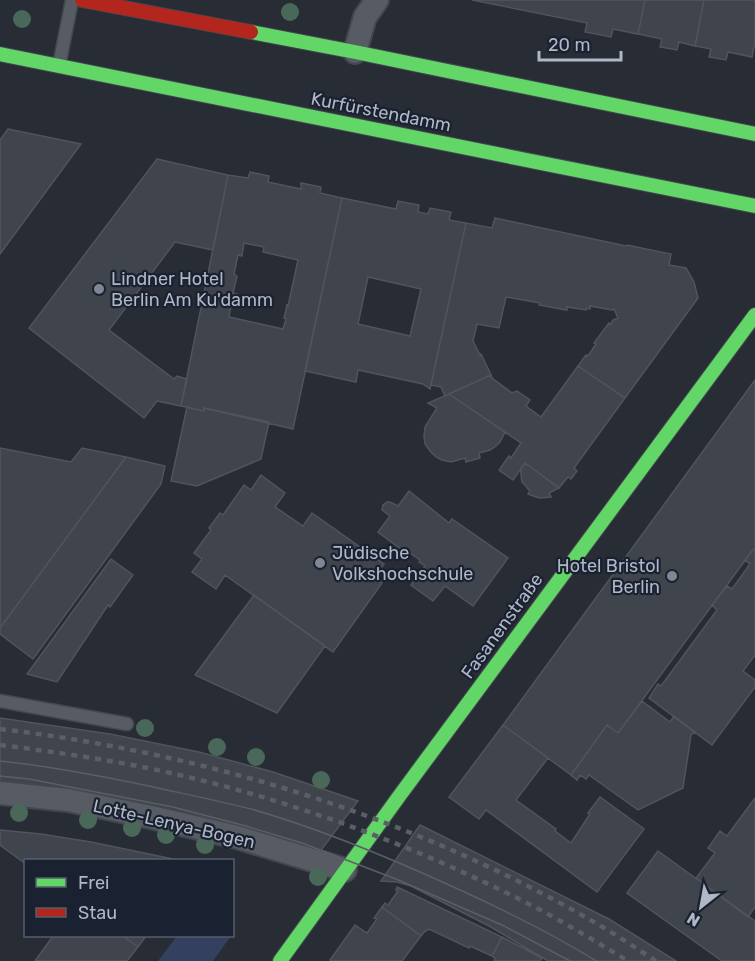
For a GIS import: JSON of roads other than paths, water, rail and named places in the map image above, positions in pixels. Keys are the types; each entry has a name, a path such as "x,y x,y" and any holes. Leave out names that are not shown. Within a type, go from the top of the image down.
{"main road":[{"path":"82,0 355,52 755,134"},
{"name":"Kurfürstendamm","path":"0,54 755,206"},
{"name":"Fasanenstraße","path":"280,961 755,315"}],"street":[{"path":"355,52 365,17 377,0"},
{"name":"Lotte-Lenya-Bogen","path":"0,793 68,800 151,817 237,837 345,870"}],"lane":[{"path":"59,66 72,0"},
{"path":"0,701 127,724"}],"water":[{"path":"176,937 230,937 213,961 158,961"}],"tram line":[{"path":"0,761 36,765 144,785 251,809 326,833 423,873 504,911 596,961"},
{"path":"0,776 29,779 173,807 302,843 396,879 502,925 570,961"}],"railway":[{"path":"0,729 79,740 156,755 310,796 458,853 529,887 599,925 656,961"},
{"path":"0,745 94,758 165,772 230,788 313,813 394,843 474,877 542,911 628,961"}],"place":[{"name":"Lindner Hotel Berlin Am Ku'damm","path":"99,289"},
{"name":"Jüdische Volkshochschule","path":"320,563"},
{"name":"Hotel Bristol Berlin","path":"672,576"}]}
